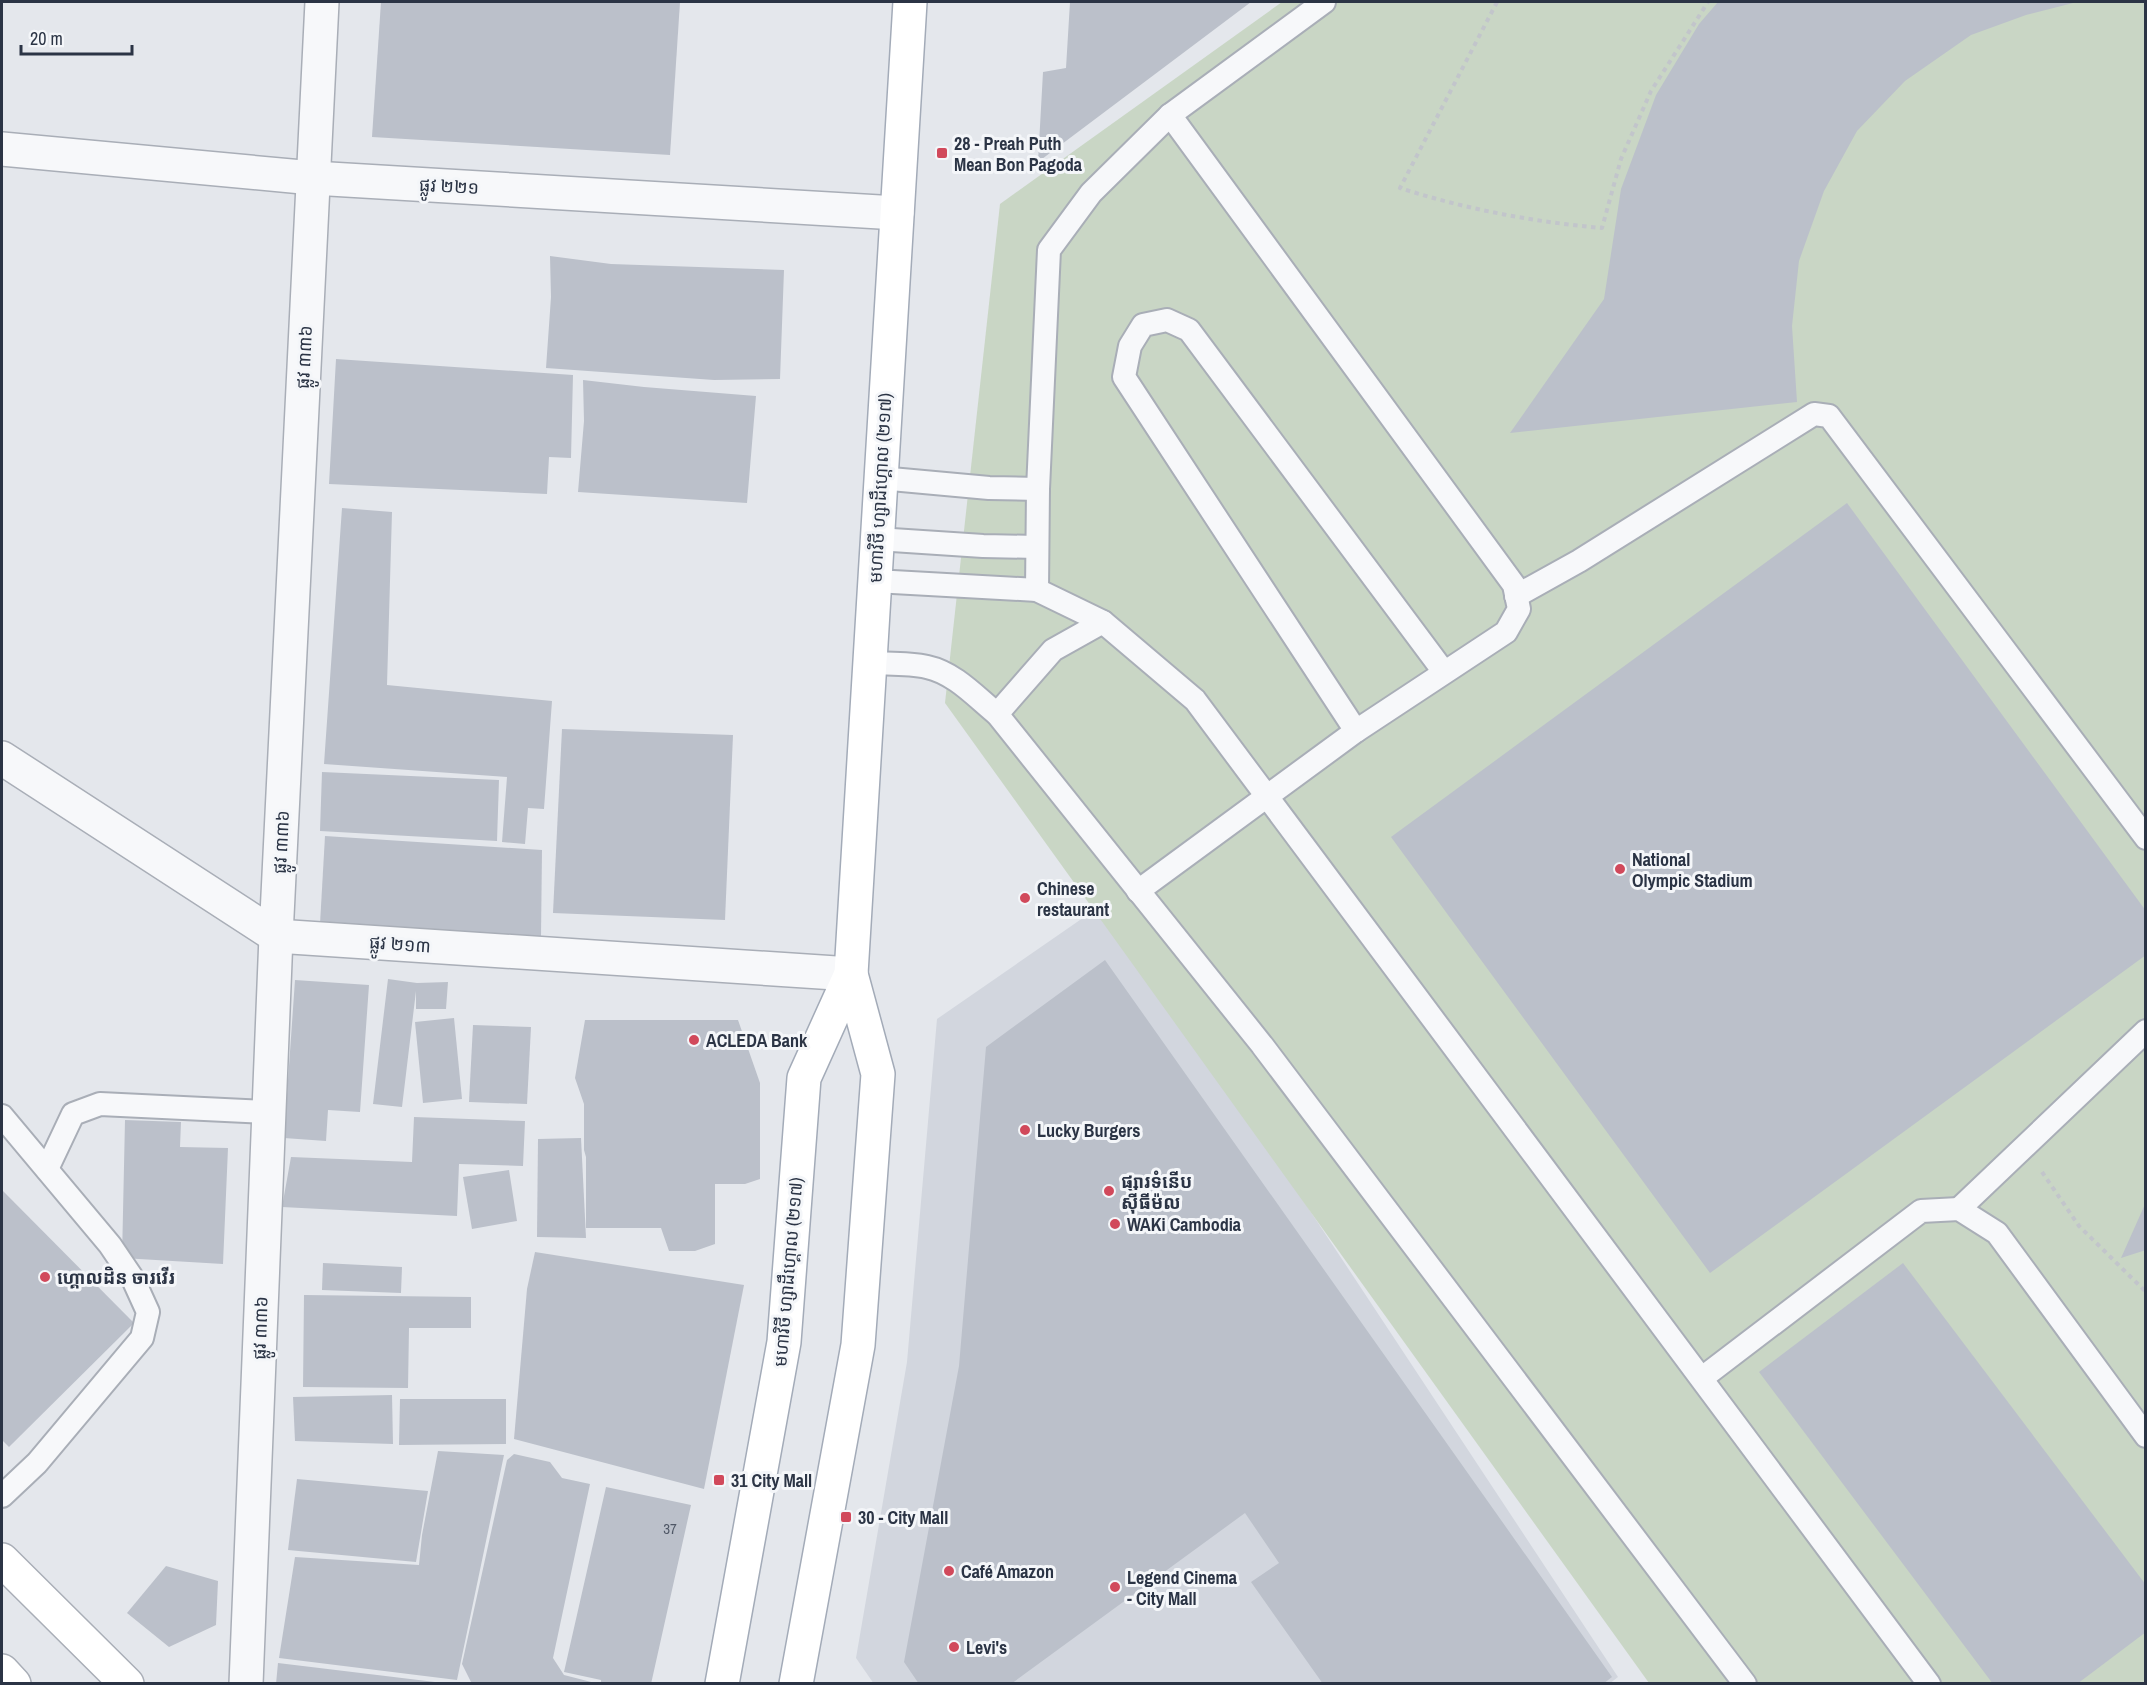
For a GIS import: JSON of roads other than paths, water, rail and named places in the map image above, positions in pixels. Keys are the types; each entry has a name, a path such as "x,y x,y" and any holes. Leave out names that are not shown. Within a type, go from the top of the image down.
{"main road":[{"name":"មហាវិថី ហ្សាដឹហ្គោល (២១៧)","path":"796,1683 858,1345 878,1074 851,974 910,2"},
{"name":"មហាវិថី ហ្សាដឹហ្គោល (២១៧)","path":"722,1683 784,1342 804,1078 851,974"},
{"path":"2,1560 127,1683"},
{"path":"2,1671 14,1683"}],"street":[{"name":"ផ្លូវ ៣៣៦","path":"246,1683 268,1112 322,2"},
{"name":"ផ្លូវ ២២១","path":"2,150 313,178 897,213"},
{"name":"ផ្លូវ ២១៣","path":"2,758 276,936 851,974"}],"lane":[{"path":"1037,590 1038,489 1049,250 1091,193 1170,115 1324,2"},
{"path":"1138,891 1356,730 1506,632 1520,609 1514,585 1170,115"},
{"path":"1356,730 1124,377 1130,346 1143,325 1167,320 1189,330 1444,672"},
{"path":"1516,596 1579,561 1814,414 1829,416 2145,838"},
{"path":"880,478 988,488 1038,489"},
{"path":"877,539 1037,547"},
{"path":"875,582 1037,590 1103,622 1195,700 1929,1683"},
{"path":"997,714 1053,650 1103,622"},
{"path":"870,663 924,666 935,669 952,676 997,714 1262,1045 1745,1683"},
{"path":"1959,1209 2145,1031"},
{"path":"47,1169 73,1114 100,1104 268,1112"},
{"path":"2,1116 110,1245 133,1279 148,1312 142,1338 37,1462 2,1496"},
{"path":"1702,1378 1921,1211 1959,1209 1997,1233 2145,1436"}],"place":[{"name":"28 - Preah Puth Mean Bon Pagoda","path":"942,153"},
{"name":"National Olympic Stadium","path":"1620,869"},
{"name":"Chinese restaurant","path":"1025,898"},
{"name":"ACLEDA Bank","path":"694,1040"},
{"name":"Lucky Burgers","path":"1025,1130"},
{"name":"ផ្សារទំនើប ស៊ីធីម៉ល","path":"1109,1191"},
{"name":"WAKi Cambodia","path":"1115,1224"},
{"name":"ហ្គោលដិន ចារវើរ","path":"45,1277"},
{"name":"31 City Mall","path":"719,1480"},
{"name":"30 - City Mall","path":"846,1517"},
{"name":"Café Amazon","path":"949,1571"},
{"name":"Legend Cinema - City Mall","path":"1115,1587"},
{"name":"Levi's","path":"954,1647"}]}
